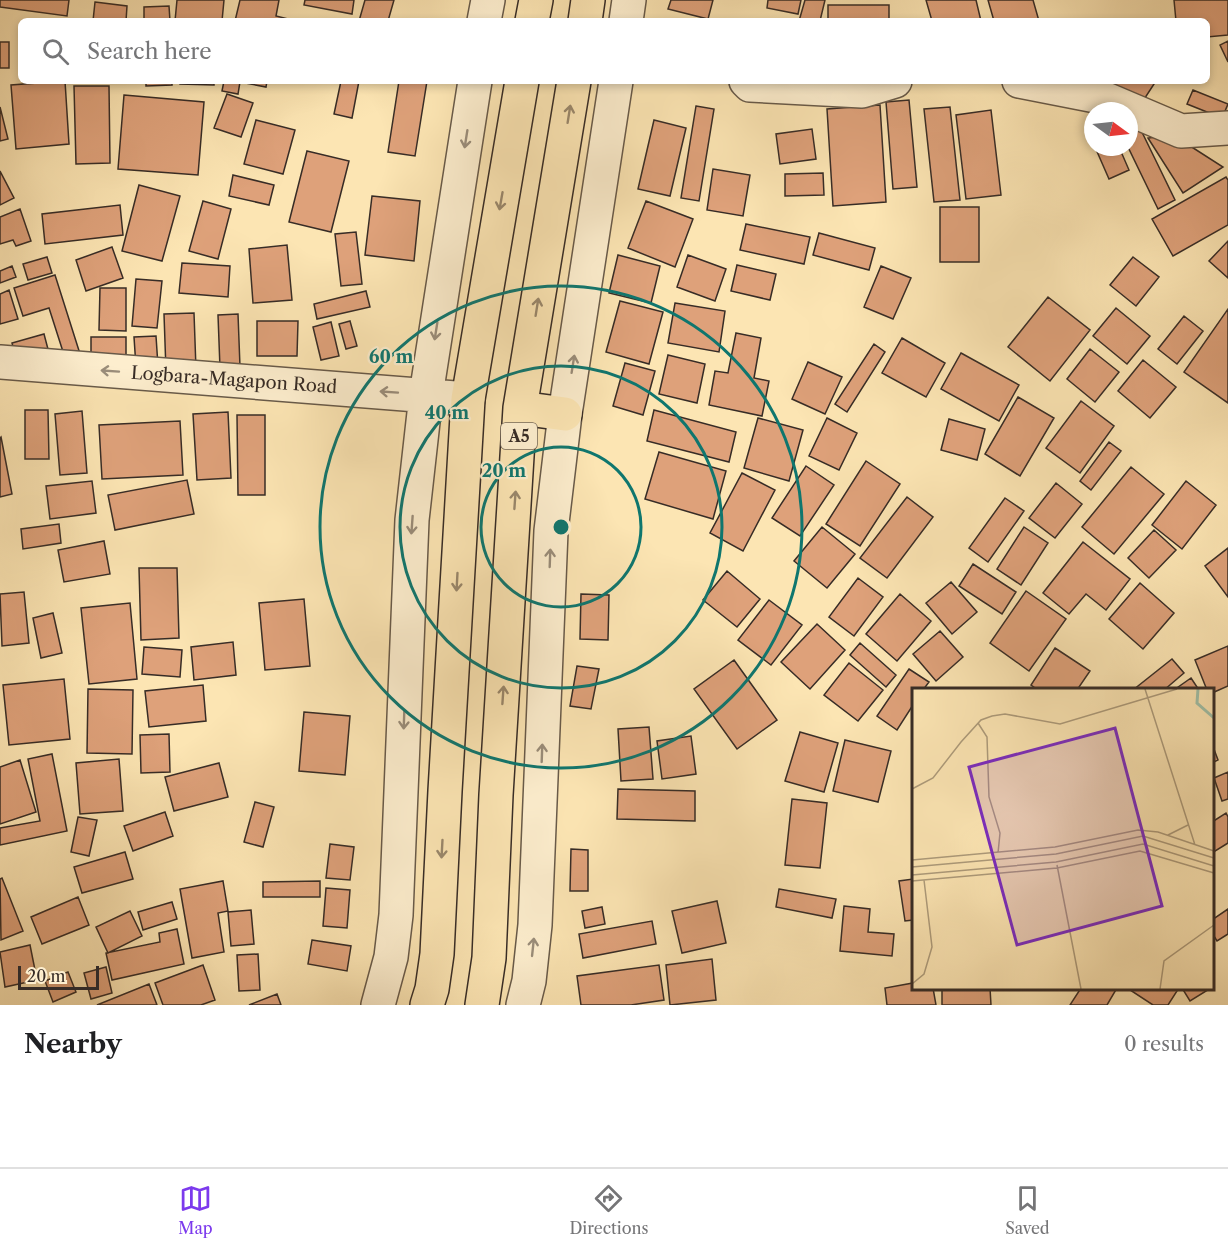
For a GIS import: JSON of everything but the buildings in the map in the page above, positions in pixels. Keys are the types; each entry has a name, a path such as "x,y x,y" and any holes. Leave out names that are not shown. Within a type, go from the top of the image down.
{"highway":[{"path":"533,18 536,0"},
{"path":"585,18 588,0"},
{"path":"427,1005 432,989 437,954 468,399 521,84"},
{"name":"A5","path":"482,1005 489,958 496,795 520,408 574,84"},
{"path":"520,408 565,414"}],"street":[{"path":"485,18 488,0"},
{"path":"626,18 629,0"},
{"path":"378,1005 391,957 396,915 412,520 426,395 475,84"},
{"path":"523,1005 529,981 535,925 552,531 565,414 616,84"},
{"path":"749,84 862,91 885,84"},
{"path":"1034,84 1101,97 1181,131 1228,128"},
{"name":"Logbara-Magapon Road","path":"0,362 468,399"}]}
